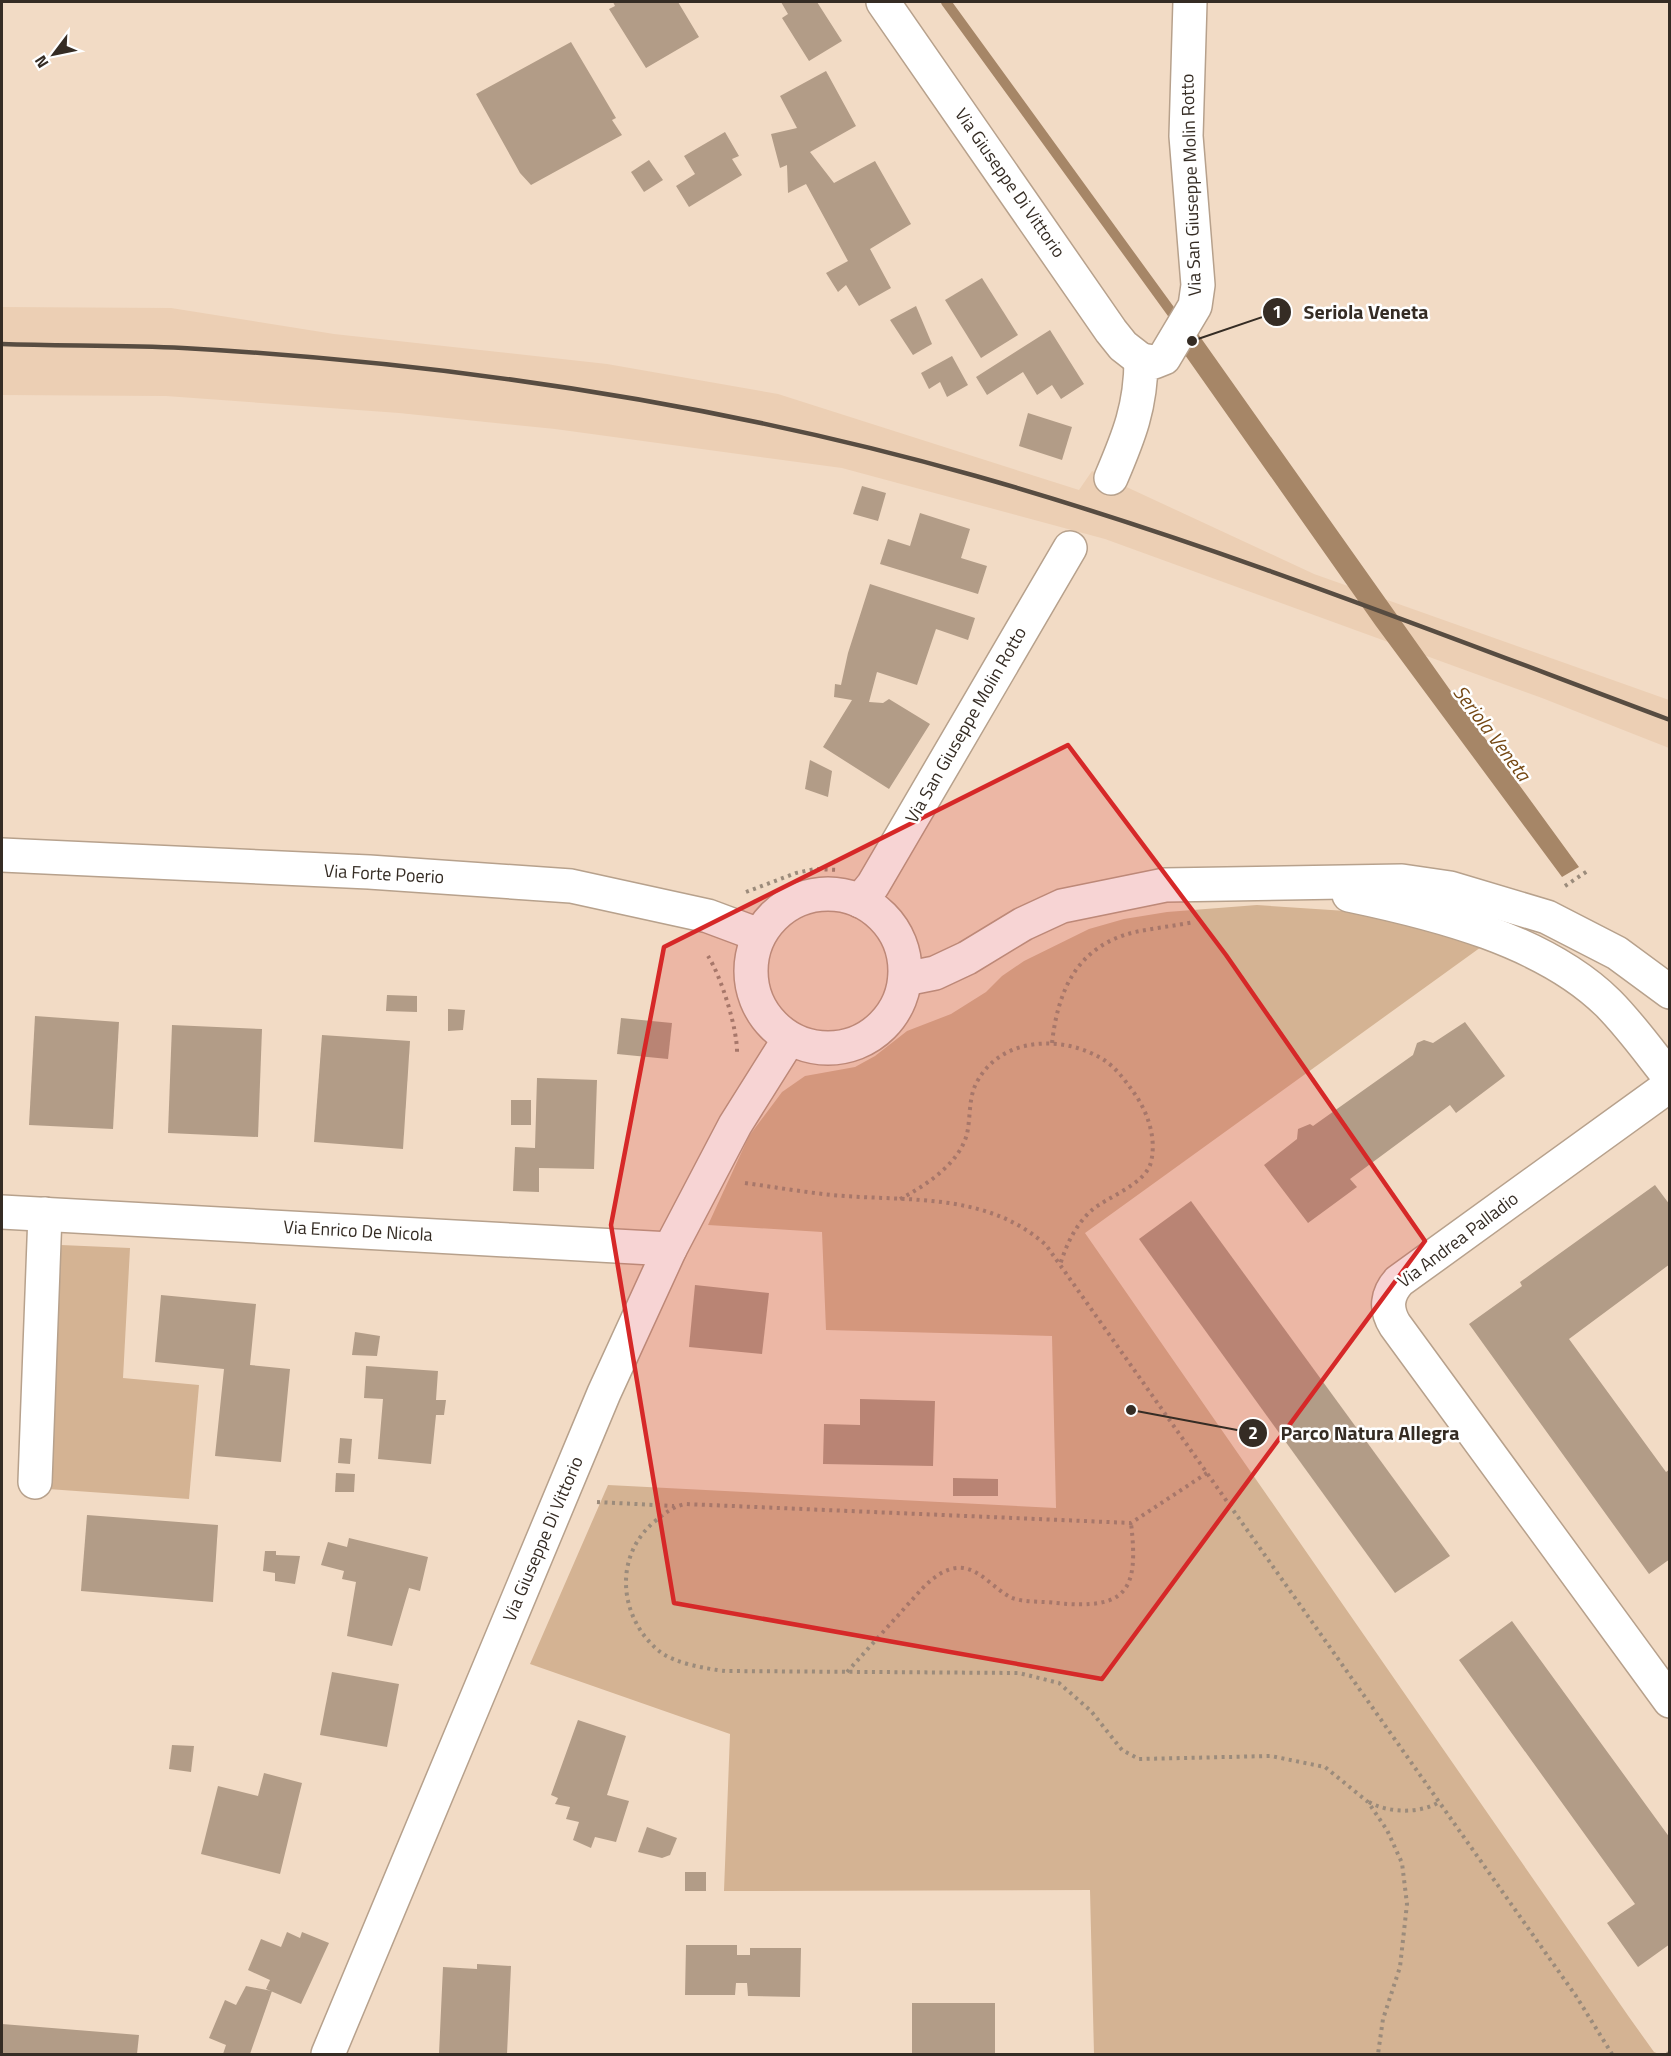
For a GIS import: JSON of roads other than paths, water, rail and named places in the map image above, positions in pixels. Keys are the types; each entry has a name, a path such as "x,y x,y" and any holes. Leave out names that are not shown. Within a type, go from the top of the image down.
{"street":[{"name":"Via Giuseppe Di Vittorio","path":"883,2 1111,331 1123,346 1152,359"},
{"name":"Via San Giuseppe Molin Rotto","path":"1152,359 1195,306 1198,285 1186,136 1190,2"},
{"path":"1112,478 1134,424 1141,388 1152,359"},
{"name":"Via San Giuseppe Molin Rotto","path":"860,901 873,885 1070,548"},
{"name":"Via Forte Poerio","path":"2,855 369,872 571,886 708,916 759,935"},
{"path":"905,979 935,973 967,958 1023,924 1062,906 1165,885 1402,881 1450,888 1547,917 1617,953 1670,992"},
{"path":"1294,883 1403,906 1455,921 1552,963 1608,1003 1670,1078"},
{"path":"833,894 860,901 879,913 896,935 903,952 905,979 895,1012 876,1033 855,1045 837,1049 804,1046 789,1039 767,1019 755,998 750,972 754,945 759,935 783,908 807,896 833,894"},
{"name":"Via Giuseppe Di Vittorio","path":"328,2055 604,1393 670,1249 735,1125 789,1039"},
{"name":"Via Andrea Palladio","path":"1670,1085 1399,1281 1388,1302 1390,1318 1670,1701"},
{"name":"Via Enrico De Nicola","path":"2,1212 670,1249"},
{"path":"34,1482 45,1214"}],"waterway":[{"name":"Seriola Veneta","path":"946,2 1180,324"}],"railway":[{"path":"2,344 183,348 383,364 583,390 781,427 976,476 1152,530 1325,591 1670,720"}],"place":[{"name":"Seriola Veneta","path":"1192,341"},
{"name":"Parco Natura Allegra","path":"1131,1410"}]}
